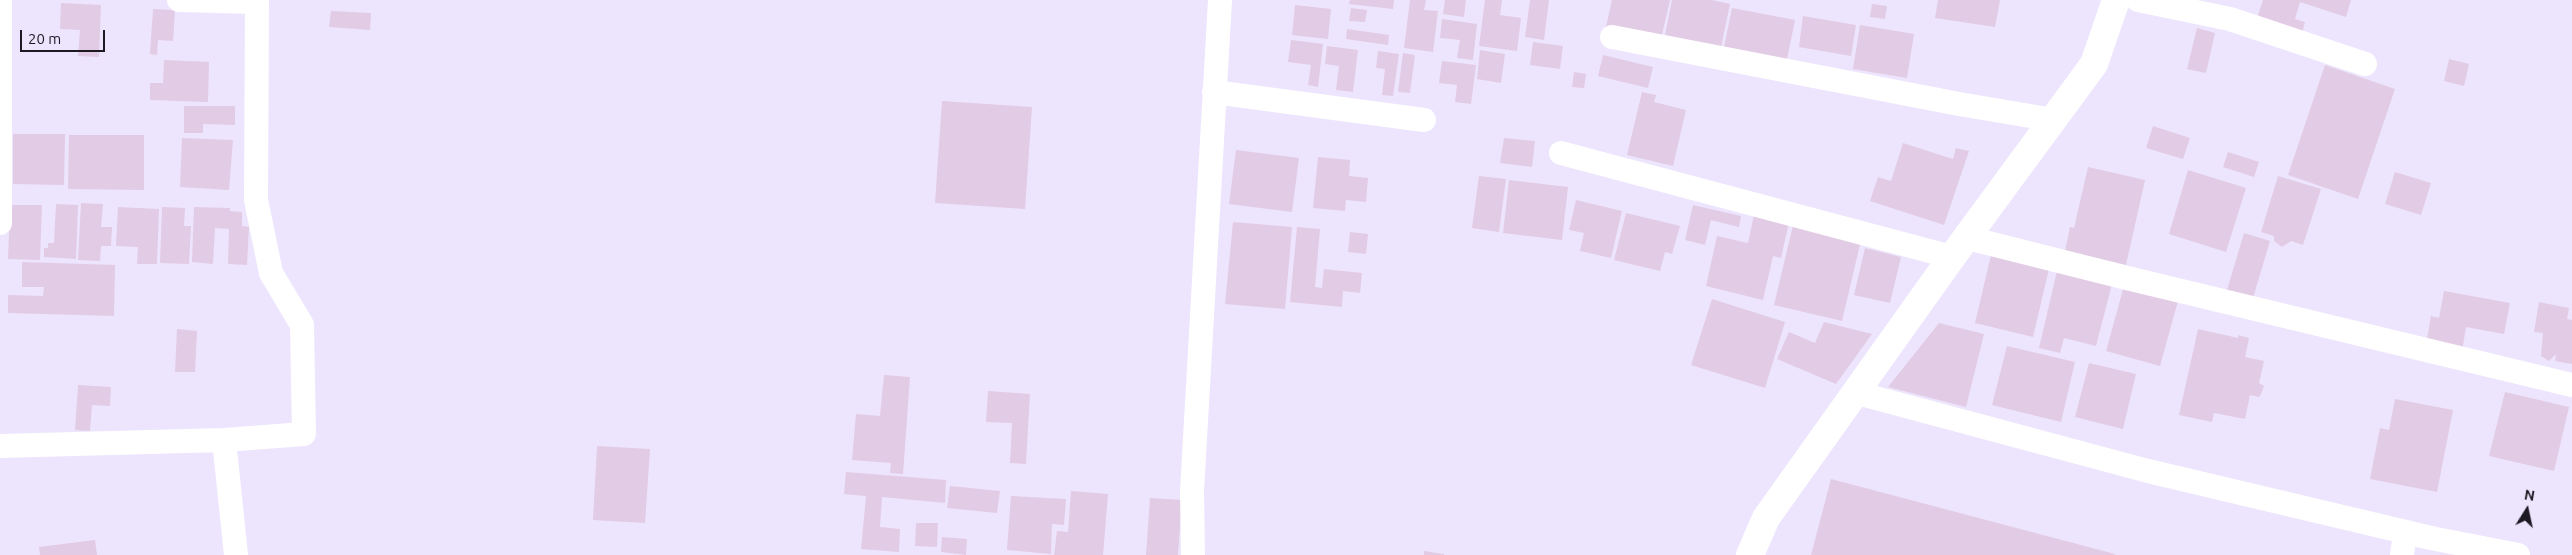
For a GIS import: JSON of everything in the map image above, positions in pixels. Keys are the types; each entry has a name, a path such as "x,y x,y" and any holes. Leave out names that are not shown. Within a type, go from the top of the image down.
{"street":[{"path":"0,0 0,223"},
{"path":"0,446 224,440 304,434 302,325 271,273 256,200 257,2 179,0"},
{"path":"1193,555 1192,491 1220,0"},
{"path":"1750,555 1766,518 2094,64 2116,0"},
{"path":"2138,0 2230,18 2365,64"},
{"path":"1612,37 1959,104 2054,120"},
{"path":"1214,92 1424,120"},
{"path":"1561,153 1960,247 2127,278 2572,385"},
{"path":"1857,392 2148,470 2404,544 2518,555"},
{"path":"224,440 236,555"}],"building":[{"path":"1350,0 1394,0 1393,9 1349,4"},
{"path":"1410,0 1426,0 1424,10 1438,11 1433,52 1404,48"},
{"path":"1445,0 1466,0 1464,17 1443,14"},
{"path":"1485,0 1502,0 1500,15 1521,18 1517,51 1479,46"},
{"path":"1530,0 1549,0 1544,40 1525,37"},
{"path":"1612,0 1670,0 1661,39 1606,27"},
{"path":"1672,0 1712,0 1730,4 1720,52 1664,40"},
{"path":"1938,0 2000,0 1995,27 1935,18"},
{"path":"2263,0 2351,0 2346,17 2300,2 2295,19 2305,22 2302,33 2257,19"},
{"path":"61,3 101,5 99,57 78,56 80,30 60,29"},
{"path":"1872,4 1887,6 1885,19 1870,17"},
{"path":"1295,5 1331,9 1328,39 1292,35"},
{"path":"1351,8 1367,10 1365,22 1349,21"},
{"path":"1732,8 1795,20 1786,64 1723,52"},
{"path":"153,9 175,10 173,41 158,40 157,55 150,54"},
{"path":"331,11 371,13 370,30 329,27"},
{"path":"1803,16 1856,25 1851,56 1799,47"},
{"path":"1442,19 1477,24 1473,60 1457,58 1460,40 1440,38"},
{"path":"1860,25 1914,34 1907,78 1853,69"},
{"path":"2197,28 2215,33 2206,73 2187,69"},
{"path":"1347,29 1389,35 1388,45 1346,39"},
{"path":"1291,40 1323,44 1318,87 1308,85 1311,65 1288,62"},
{"path":"1533,42 1563,46 1560,69 1530,65"},
{"path":"1327,46 1358,50 1353,92 1336,90 1339,66 1325,64"},
{"path":"1480,50 1505,54 1501,83 1477,79"},
{"path":"1378,51 1399,54 1393,96 1382,95 1385,69 1376,68"},
{"path":"1403,53 1415,55 1410,93 1398,92"},
{"path":"1603,55 1653,67 1648,88 1598,76"},
{"path":"2449,59 2469,64 2464,86 2444,81"},
{"path":"164,60 209,62 208,102 150,100 150,83 163,83"},
{"path":"1442,61 1476,65 1471,104 1455,102 1457,85 1439,83"},
{"path":"2325,65 2395,89 2358,199 2288,175"},
{"path":"1574,72 1586,74 1584,88 1572,87"},
{"path":"1642,92 1656,95 1654,102 1686,110 1673,166 1627,155"},
{"path":"942,101 1032,107 1025,209 935,203"},
{"path":"184,106 235,106 235,125 203,124 203,133 184,133"},
{"path":"2153,126 2190,138 2183,159 2146,148"},
{"path":"13,134 65,134 64,185 13,184"},
{"path":"69,135 144,135 144,190 68,189"},
{"path":"182,138 233,140 229,190 180,187"},
{"path":"1504,138 1535,141 1532,167 1500,163"},
{"path":"1903,143 1953,159 1956,148 1969,151 1944,225 1870,201 1878,177 1891,181"},
{"path":"1236,150 1299,158 1292,212 1229,204"},
{"path":"2228,152 2259,162 2254,177 2223,167"},
{"path":"1318,157 1350,160 1349,176 1368,178 1366,202 1346,200 1345,211 1313,208"},
{"path":"2088,167 2145,180 2126,265 2065,251 2070,227 2074,228"},
{"path":"2188,170 2246,188 2226,252 2169,234"},
{"path":"2395,172 2431,183 2421,215 2385,204"},
{"path":"1479,176 1506,179 1499,232 1472,228"},
{"path":"2278,176 2321,189 2303,245 2291,241 2282,247 2274,241 2274,236 2261,232"},
{"path":"1509,180 1568,187 1562,240 1503,233"},
{"path":"1576,200 1622,211 1611,258 1580,251 1584,233 1569,230"},
{"path":"81,203 103,204 101,227 112,227 111,246 101,246 100,261 78,260"},
{"path":"56,204 78,205 76,259 44,257 44,248 48,248 48,243 54,243"},
{"path":"10,205 42,205 40,260 8,259"},
{"path":"1693,205 1741,216 1739,227 1711,220 1705,245 1685,240"},
{"path":"118,207 159,209 157,264 137,264 138,247 116,246"},
{"path":"162,207 185,208 184,226 191,226 189,264 160,263"},
{"path":"194,207 230,208 230,211 242,212 242,226 249,227 247,265 228,264 229,229 215,228 213,264 192,262"},
{"path":"1755,210 1790,218 1781,258 1773,256 1763,300 1706,286 1717,236 1748,243"},
{"path":"1626,213 1680,226 1672,254 1665,252 1660,271 1614,260"},
{"path":"1794,221 1862,236 1842,321 1774,305"},
{"path":"1233,222 1292,227 1285,309 1225,304"},
{"path":"1297,227 1320,229 1315,287 1322,288 1324,269 1362,273 1360,293 1343,291 1342,307 1290,302"},
{"path":"1350,232 1368,234 1366,254 1348,252"},
{"path":"2244,233 2270,241 2253,298 2227,290"},
{"path":"1865,248 1901,257 1890,303 1854,295"},
{"path":"1991,255 2049,269 2033,337 1975,323"},
{"path":"22,262 115,265 114,316 8,313 8,295 43,296 44,287 22,287"},
{"path":"2057,271 2112,284 2096,346 2064,338 2060,353 2039,348"},
{"path":"2124,286 2178,301 2160,366 2106,351"},
{"path":"2444,291 2510,303 2504,334 2466,327 2462,351 2426,345 2431,316 2439,318"},
{"path":"1712,299 1785,322 1765,388 1691,365"},
{"path":"2539,302 2569,308 2567,319 2572,320 2572,364 2555,361 2556,354 2549,361 2541,356 2543,333 2534,332"},
{"path":"1824,322 1872,334 1836,384 1777,359 1789,332 1815,343"},
{"path":"1939,323 1984,334 1966,407 1888,387"},
{"path":"177,329 197,331 195,372 175,372"},
{"path":"2198,329 2238,338 2238,335 2249,338 2245,357 2264,361 2259,383 2264,386 2259,397 2250,395 2245,419 2214,413 2212,422 2179,415"},
{"path":"2007,346 2075,362 2061,422 1992,405"},
{"path":"2089,363 2136,374 2123,429 2075,417"},
{"path":"884,375 910,377 903,474 890,473 891,463 852,460 856,414 880,416"},
{"path":"78,385 111,387 110,406 92,405 90,431 75,430"},
{"path":"988,391 1030,394 1026,464 1010,463 1012,423 986,422"},
{"path":"2505,392 2569,407 2554,471 2489,456"},
{"path":"2395,399 2453,410 2437,492 2370,479 2380,428 2389,430"},
{"path":"597,446 650,449 645,523 593,520"},
{"path":"846,472 946,480 945,503 882,497 880,527 900,529 899,552 861,549 866,496 844,494"},
{"path":"1831,479 2115,554 2115,555 1811,555"},
{"path":"950,486 1000,491 997,513 947,508"},
{"path":"1071,491 1108,494 1103,555 1054,555 1057,531 1068,532"},
{"path":"1011,496 1066,499 1064,525 1052,524 1051,554 1007,550"},
{"path":"1150,498 1182,500 1178,555 1146,555"},
{"path":"916,523 938,523 937,547 915,546"},
{"path":"942,537 967,539 966,555 941,552"},
{"path":"95,540 97,555 40,555 39,547"},
{"path":"1424,551 1444,554 1444,555 1424,555"}]}
